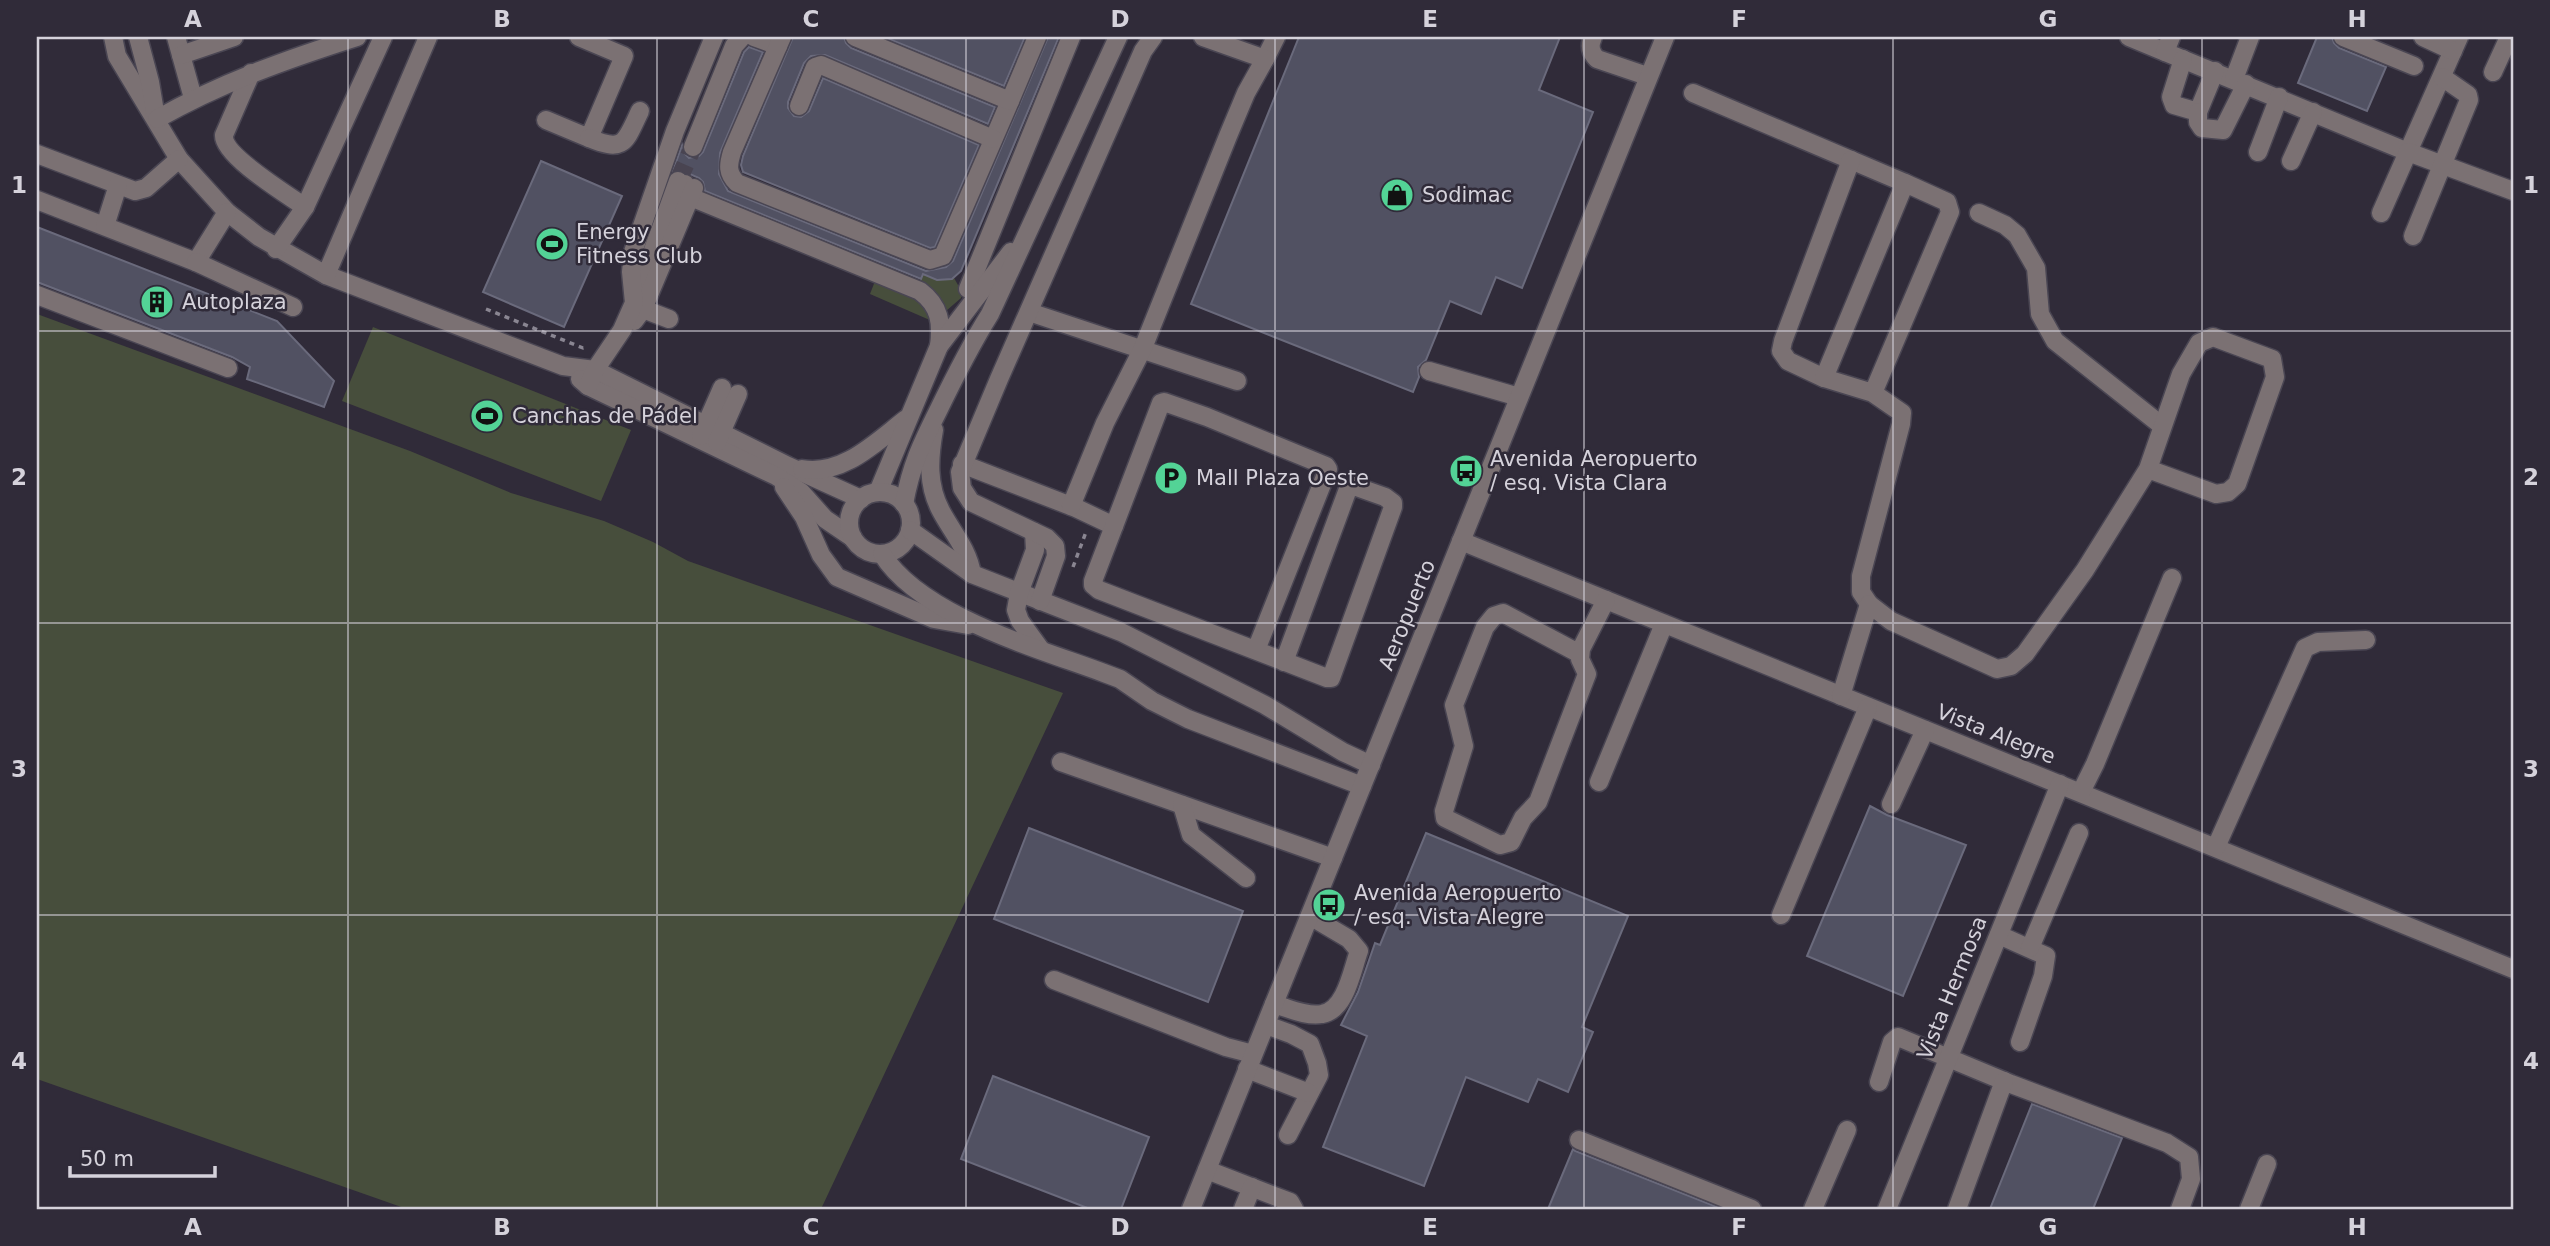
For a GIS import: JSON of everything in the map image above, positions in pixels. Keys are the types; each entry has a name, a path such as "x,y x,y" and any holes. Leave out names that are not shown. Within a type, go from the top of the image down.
{"street":[{"path":"103,37 179,159 227,212 276,249 326,275 592,378 782,471 869,496 892,495 904,504 909,512 908,537 897,549 882,554 862,548 853,538 825,519 782,471"},
{"path":"113,37 117,57"},
{"path":"138,37 156,119"},
{"path":"176,37 193,98"},
{"path":"181,55 234,37"},
{"path":"156,119 193,98 251,73 357,37"},
{"path":"276,249 306,207 383,37"},
{"path":"326,275 428,37"},
{"path":"579,37 624,56 589,138"},
{"path":"639,306 631,272 635,244 675,131 714,37"},
{"path":"693,147 734,46 742,37"},
{"path":"754,37 780,41 730,160 729,171 737,183 935,260 943,256 1037,37"},
{"path":"855,37 882,42 1010,101"},
{"path":"853,538 849,521 855,505 869,496 908,417 966,288 1072,37"},
{"path":"904,504 911,469 964,354 989,314 1031,227 1118,37"},
{"path":"1040,601 1056,551 1052,542 971,502 962,488 960,472 1143,51 1153,37"},
{"path":"1203,37 1265,60"},
{"path":"1075,504 1105,423 1143,348 1246,93 1276,37"},
{"path":"1593,37 1590,44 1592,54 1597,59 1647,76"},
{"name":"Aeropuerto","path":"1191,1209 1665,37"},
{"path":"2129,37 2168,44 2183,59 2408,152 2513,191"},
{"path":"2343,37 2414,66"},
{"path":"2381,213 2456,44 2423,37"},
{"path":"2493,72 2509,37"},
{"path":"2215,71 2198,112 2198,122 2202,128 2223,130 2240,81 2246,38"},
{"path":"2183,59 2171,97 2174,105 2198,112"},
{"path":"799,106 815,67 821,65 993,139"},
{"path":"251,73 223,135 223,141 263,178 306,207"},
{"path":"2413,236 2469,100 2468,94 2442,77"},
{"path":"1693,93 1947,202 1950,212 1873,393"},
{"path":"2258,152 2279,97"},
{"path":"546,120 607,146 620,144 627,137 640,111"},
{"path":"2291,161 2313,111"},
{"path":"37,154 118,185 141,190 179,159"},
{"path":"1851,160 1781,351 1788,361 1824,378 1873,393 1902,413 1861,576 1861,592 1870,604 1891,621 1997,669 2011,666 2025,654 2085,570 2148,469 2161,425 2181,374 2199,343 2213,337 2272,359 2275,377 2237,484 2228,492 2216,494 2148,469"},
{"path":"1824,378 1905,183"},
{"path":"592,378 639,306 686,184 683,190 688,196 920,291 933,302 939,314 939,346"},
{"path":"105,226 118,185"},
{"path":"37,200 196,262 293,307"},
{"path":"196,262 227,212"},
{"path":"1979,213 2005,225 2017,235 2036,268 2040,314 2055,341 2161,425"},
{"path":"966,288 1031,227"},
{"path":"964,354 972,324 966,288"},
{"path":"37,295 228,368"},
{"path":"639,306 669,319"},
{"path":"1029,312 1237,381"},
{"path":"1429,371 1519,397"},
{"path":"711,435 730,391"},
{"path":"1256,650 1328,468 1207,417 1161,403 1093,581 1095,587 1284,662 1327,678 1333,676 1393,507 1389,500 1354,486 1348,489 1284,662"},
{"path":"936,415 930,464 933,491 940,509 967,553 972,574"},
{"path":"782,471 823,471 846,463 908,417"},
{"path":"962,464 1116,521"},
{"path":"782,471 821,555 837,577 934,619 978,626"},
{"path":"910,530 972,574 1121,632 1265,705 1343,752 1371,765"},
{"path":"1034,532 1035,550 1019,593 1016,610 1020,621 1041,650"},
{"name":"Vista Alegre","path":"1461,541 2513,969"},
{"path":"882,554 899,578 978,626 1121,679 1152,701 1188,719 1362,786"},
{"path":"2081,792 2172,578"},
{"path":"1580,654 1503,613 1494,616 1485,627 1454,705 1464,746 1444,811 1445,818 1500,845 1511,842 1523,818 1538,802 1587,674 1580,654 1606,600"},
{"path":"1841,696 1870,604"},
{"path":"1599,782 1664,624"},
{"path":"2216,847 2305,648 2318,642 2366,640"},
{"path":"1781,915 1868,707"},
{"path":"1891,804 1925,730"},
{"path":"1061,762 1333,858"},
{"name":"Vista Hermosa","path":"1887,1209 2060,784"},
{"path":"1182,805 1191,835 1246,878"},
{"path":"2029,948 2079,833"},
{"path":"1274,1004 1304,1013 1323,1014 1339,1004 1359,951 1349,939 1310,916"},
{"path":"1999,935 2046,956 2020,1042"},
{"path":"1054,980 1226,1047 1308,1093"},
{"path":"1265,1025 1310,1044 1315,1055 1319,1075 1288,1135"},
{"path":"1879,1082 1892,1042 1898,1037 2167,1143 2189,1157 2191,1179 2180,1209"},
{"path":"1956,1209 2004,1081"},
{"path":"1813,1209 1847,1130"},
{"path":"1579,1140 1752,1209"},
{"path":"2249,1209 2267,1164"},
{"path":"1206,1170 1290,1202 1294,1209"},
{"path":"1243,1209 1251,1187"}],"path":[{"path":"486,309 583,348 593,346"},
{"path":"1070,576 1087,534 1075,504"}],"green space":[{"path":"923,274 937,280 954,278 962,292 961,298 946,311 918,284"},
{"path":"877,276 921,297 932,321 870,294"},
{"path":"37,314 410,451 511,493 604,521 653,542 688,561 1063,693 821,1209 407,1209 37,1079"},
{"name":"Canchas de Pádel","path":"373,327 631,430 601,501 342,401"}],"building":[{"path":"793,37 844,37 851,48 995,107 988,124 825,55 811,56 804,63 788,102 788,108 794,116 801,117 809,111 823,78 979,145 935,247 930,248 743,172 743,156"},
{"path":"884,37 1025,37 1004,86"},
{"path":"1048,37 1059,37 961,271 952,279 937,280 923,274 921,279 705,191 699,178 681,170 673,171 682,145 689,158 699,156 703,152 744,52 749,47 763,52 720,153 719,174 728,191 926,271 946,267 953,261"},
{"name":"Sodimac","path":"1299,37 1560,37 1539,90 1593,112 1522,288 1496,277 1481,314 1450,301 1426,360 1418,367 1419,377 1413,392 1191,304"},
{"path":"2317,37 2332,37 2339,48 2386,67 2367,111 2298,83"},
{"name":"Energy Fitness Club","path":"541,161 622,196 564,327 483,292"},
{"name":"Autoplaza","path":"37,227 277,321 334,381 324,407 247,379 250,367 232,357 37,282"},
{"path":"1870,806 1966,845 1903,996 1807,956"},
{"path":"1029,828 1243,911 1208,1002 994,919"},
{"path":"1426,833 1628,916 1582,1027 1593,1032 1568,1092 1538,1079 1528,1102 1466,1077 1424,1186 1323,1147 1367,1036 1341,1025 1358,992 1375,943 1380,945"},
{"path":"993,1076 1149,1137 1121,1209 1090,1209 961,1159"},
{"path":"2032,1104 2122,1138 2093,1209 1990,1209"},
{"path":"1573,1149 1575,1151 1722,1209 1548,1209"}],"tunnel":[{"path":"678,181 693,147"}],"place":[{"name":"Sodimac","path":"1397,195"},
{"name":"Energy Fitness Club","path":"552,244"},
{"name":"Autoplaza","path":"157,302"},
{"name":"Canchas de Pádel","path":"487,416"},
{"name":"Avenida Aeropuerto / esq. Vista Clara","path":"1466,471"},
{"name":"Mall Plaza Oeste","path":"1171,478"},
{"name":"Avenida Aeropuerto / esq. Vista Alegre","path":"1329,905"}]}
